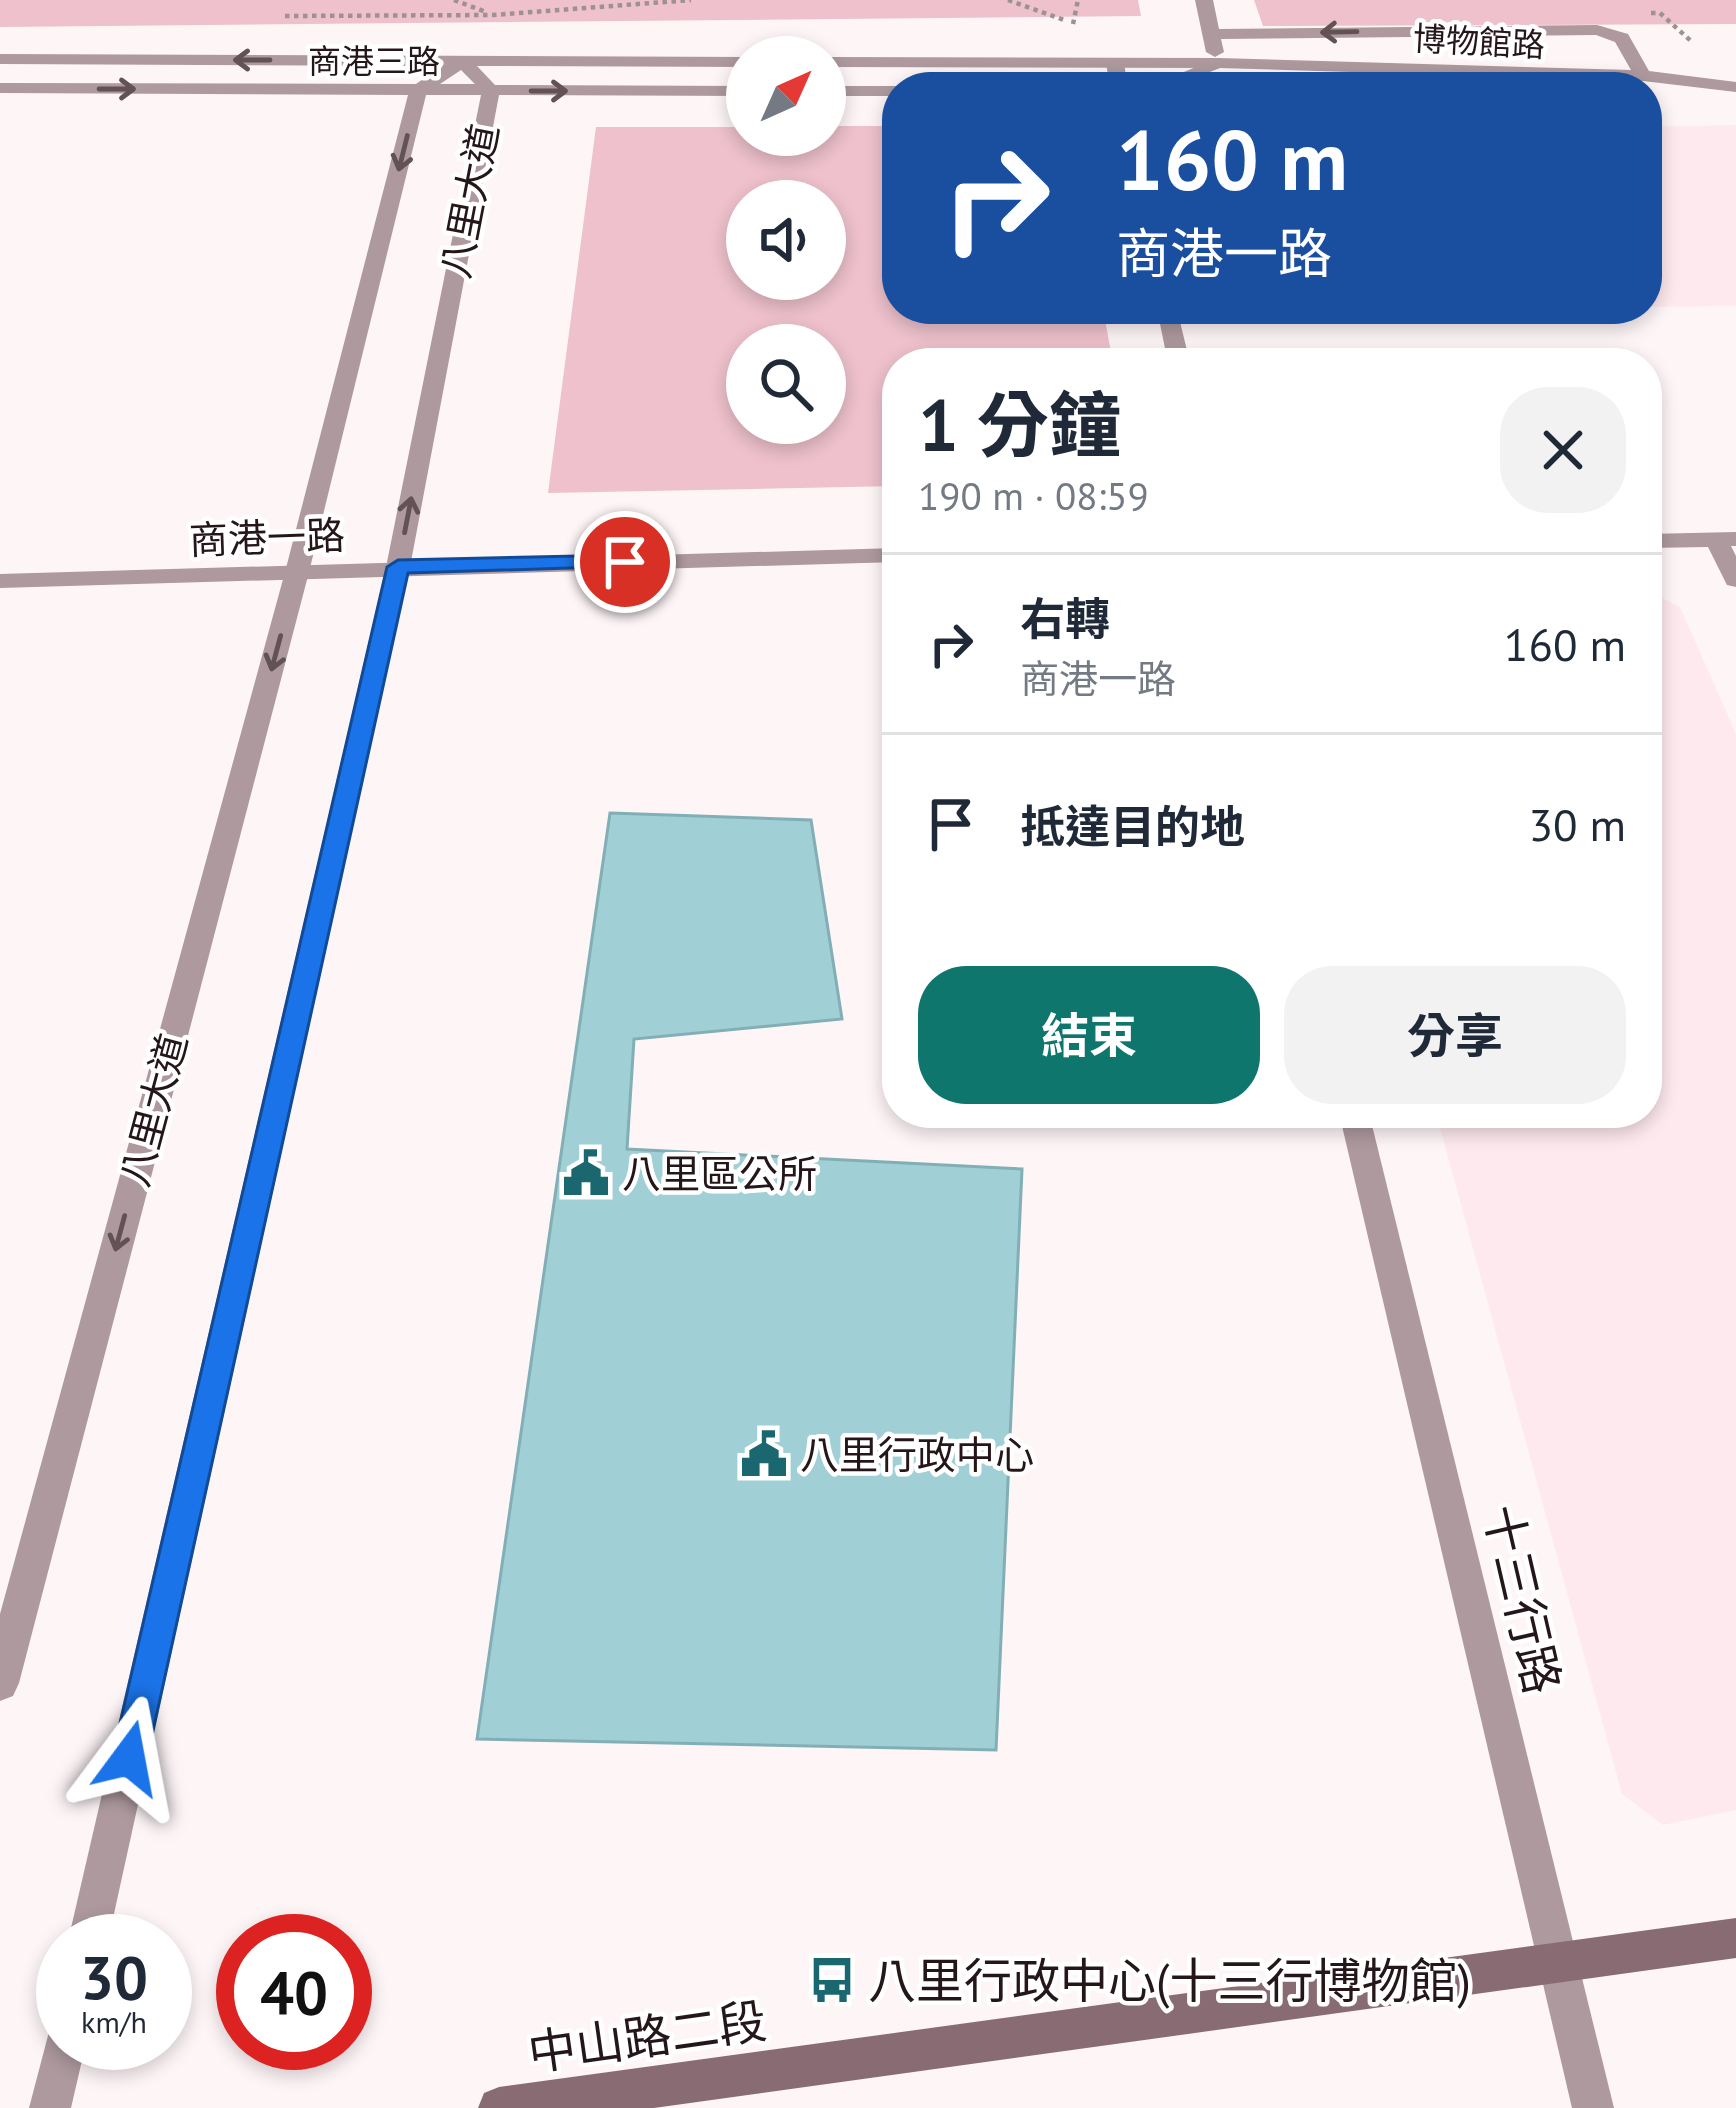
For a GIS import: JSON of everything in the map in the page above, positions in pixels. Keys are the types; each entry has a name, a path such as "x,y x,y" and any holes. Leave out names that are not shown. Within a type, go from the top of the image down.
{"main road":[{"name":"中山路二段","path":"499,2108 1736,1938"}],"street":[{"path":"1204,0 1218,63"},
{"path":"1211,34 1597,30 1622,38 1638,72"},
{"name":"商港三路","path":"0,59 726,62"},
{"name":"八里大道","path":"0,1683 297,572 418,91 461,61 491,91 398,567 94,1914"},
{"path":"846,62 1218,63"},
{"path":"1115,63 1116,72"},
{"path":"1195,72 1218,63"},
{"name":"博物館路","path":"1218,63 1385,72"},
{"name":"博物館路","path":"1662,87 1736,91"},
{"name":"商港三路","path":"0,88 726,91"},
{"path":"846,91 882,91"},
{"path":"1662,541 1726,539 1736,580"},
{"name":"商港一路","path":"0,581 882,555"},
{"name":"十三行路","path":"1358,1128 1593,2108"},
{"path":"50,2108 59,2070"}],"path":[{"path":"454,0 493,15"},
{"path":"281,16 493,15 691,0"},
{"path":"1008,0 1073,24 1078,0"}],"shaded area":[{"path":"0,0 1138,0 1141,16 0,27"},
{"path":"1254,0 1736,0 1736,24 1263,26"},
{"path":"1736,125 1736,306 1662,307 1662,127"},
{"path":"846,126 882,126 882,324 1106,324 1110,348 882,348 882,486 548,493 596,127 726,127 726,156 846,156"},
{"path":"1662,598 1680,607 1736,734 1736,1810 1663,1825 1622,1794 1440,1128 1662,1128"}],"building":[{"name":"八里行政中心","path":"610,813 811,820 842,1019 634,1039 627,1149 1022,1169 996,1750 477,1739"}],"place":[{"name":"八里區公所","path":"586,1173"},
{"name":"八里行政中心","path":"764,1454"},
{"name":"八里行政中心(十三行博物館)","path":"832,1980"}],"route":[{"path":"129,1758 398,567 625,562"}]}
